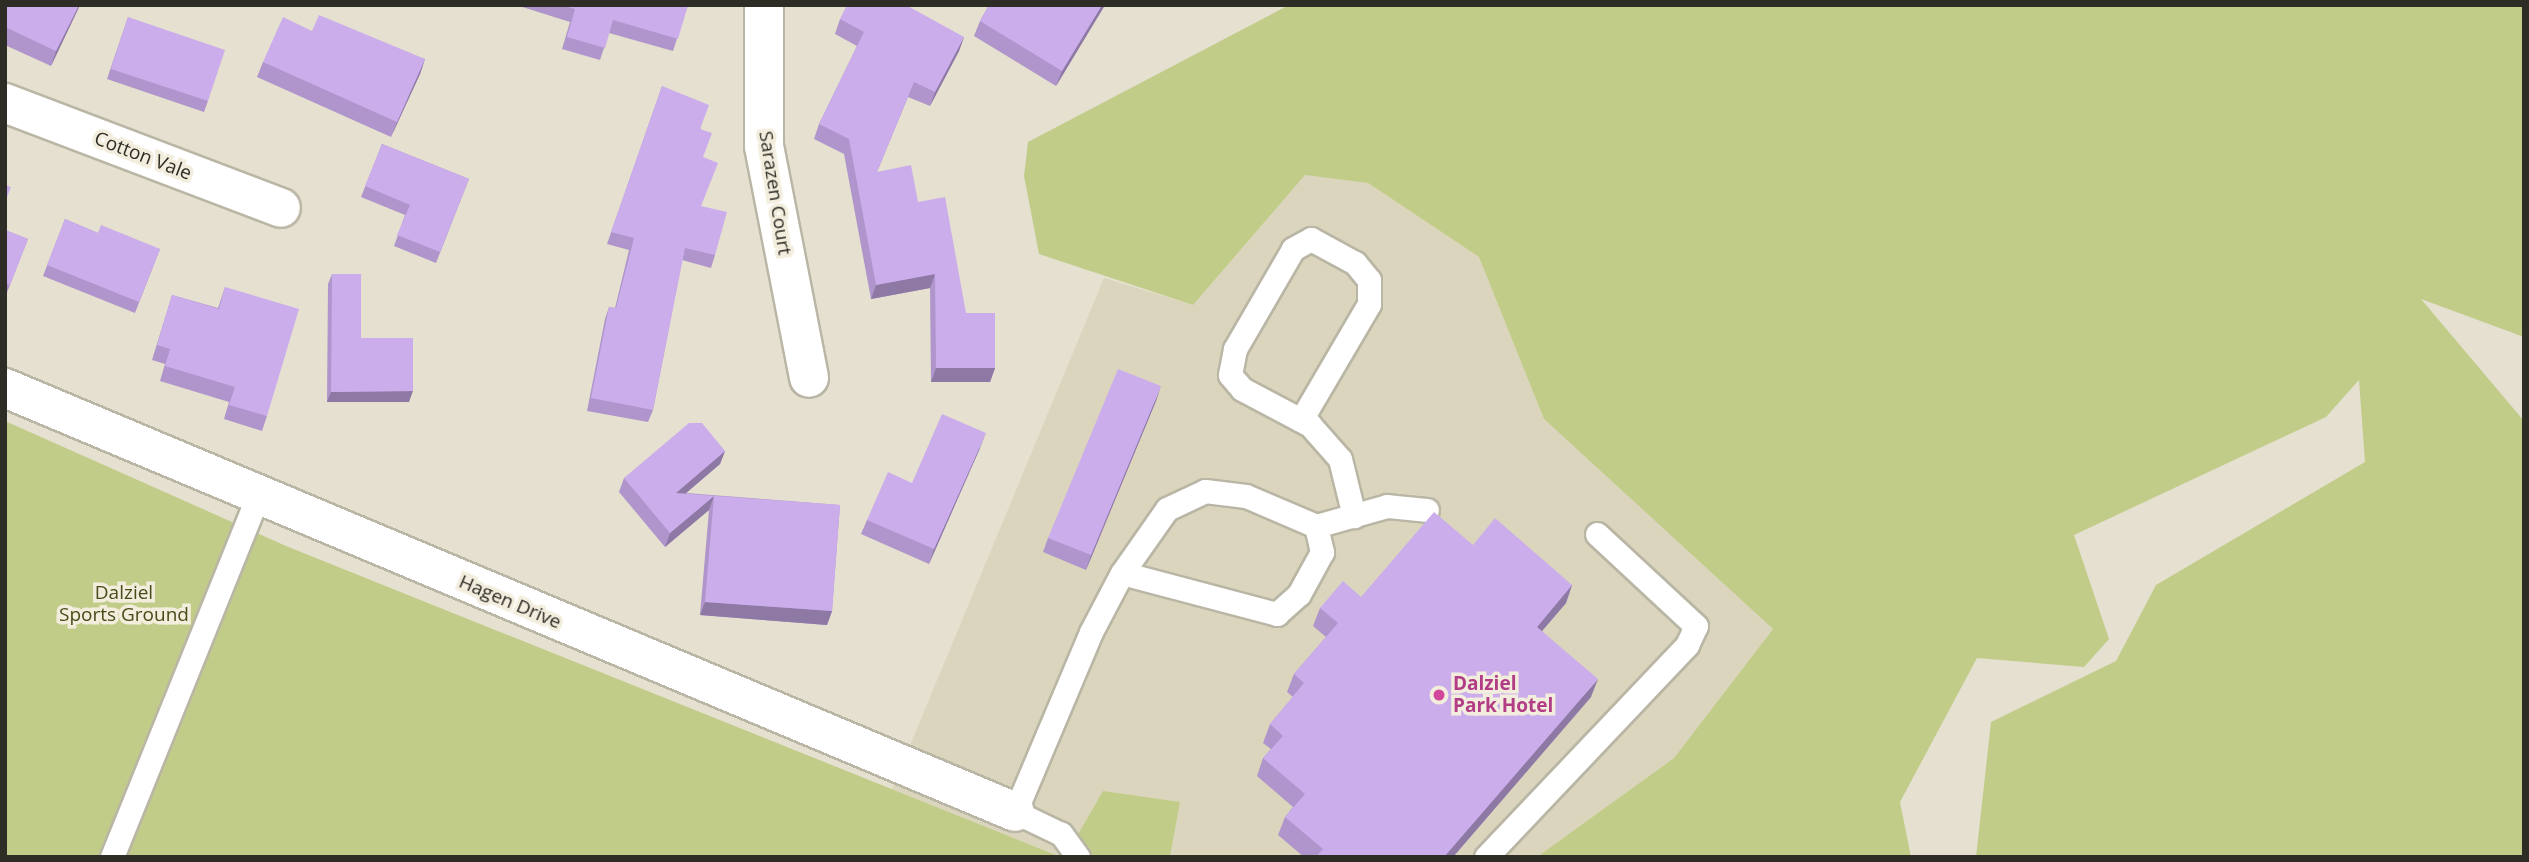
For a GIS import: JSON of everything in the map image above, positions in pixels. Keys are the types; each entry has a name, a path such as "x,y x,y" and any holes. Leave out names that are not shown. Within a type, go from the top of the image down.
{"street":[{"name":"Sarazen Court","path":"764,5 764,146 809,378"},
{"name":"Cotton Vale","path":"5,103 281,208"},
{"name":"Hagen Drive","path":"5,387 1015,812"}],"lane":[{"path":"1301,420 1369,304 1369,280 1355,263 1311,239 1293,249 1235,349 1230,374 1242,390 1301,420 1340,459 1354,516"},
{"path":"1078,857 1061,834 1015,812 1122,573 1167,509 1205,491 1246,496 1316,526 1387,506 1427,510"},
{"path":"112,857 258,495"},
{"path":"1122,573 1277,614 1300,594 1321,552 1316,526"},
{"path":"1486,857 1687,645 1696,626 1597,534"}],"shaded area":[{"path":"1305,175 1368,183 1479,257 1544,419 1773,629 1674,758 1537,857 1170,857 1180,802 1061,857 892,789 1104,278 1193,305"}],"green space":[{"path":"1289,5 2524,5 2524,337 2421,299 2524,421 2524,857 1976,857 1991,722 2116,661 2156,585 2365,462 2359,380 2326,417 2074,535 2109,639 2084,667 1977,658 1900,802 1911,857 1537,857 1674,758 1773,629 1544,419 1479,257 1368,183 1305,175 1193,305 1039,254 1024,176 1028,142"},
{"name":"Dalziel Sports Ground","path":"5,421 286,546 1061,857 5,857"},
{"path":"1103,791 1180,802 1170,857 1065,857"}],"building":[{"path":"5,5 79,5 56,51 5,27"},
{"path":"561,5 688,5 678,39 613,20 605,48 567,37 575,9"},
{"path":"847,5 906,5 964,37 935,92 914,82 877,172 911,165 918,202 945,197 966,313 995,313 995,368 936,368 935,274 876,285 849,139 819,124 864,32 840,19"},
{"path":"989,5 1102,5 1062,71 980,21"},
{"path":"319,15 425,59 397,122 263,62 283,17 312,31"},
{"path":"128,17 225,50 208,101 111,69"},
{"path":"662,86 709,105 700,129 712,133 703,157 718,163 701,206 727,212 715,255 685,248 653,410 591,398 609,307 616,308 634,238 611,232"},
{"path":"382,144 469,179 440,252 397,235 410,205 365,186"},
{"path":"5,185 11,187 5,202"},
{"path":"65,219 98,233 101,225 160,249 139,302 47,265"},
{"path":"5,230 28,239 10,285 5,283"},
{"path":"332,274 361,274 361,338 413,338 413,391 331,392"},
{"path":"225,287 299,309 267,416 229,405 235,387 165,366 170,349 157,345 172,295 219,309"},
{"path":"1118,369 1161,386 1091,555 1048,538"},
{"path":"942,414 986,433 934,549 867,520 888,472 912,483"},
{"path":"689,423 702,423 725,451 676,493 840,505 832,611 705,602 714,496 670,533 624,478"},
{"name":"Dalziel Park Hotel","path":"1434,512 1473,545 1495,518 1572,585 1537,627 1598,679 1444,857 1316,857 1323,849 1285,817 1305,794 1263,758 1283,736 1270,724 1304,683 1294,674 1338,623 1320,608 1343,581 1361,597"}],"place":[{"name":"Dalziel Park Hotel","path":"1439,695"}]}
